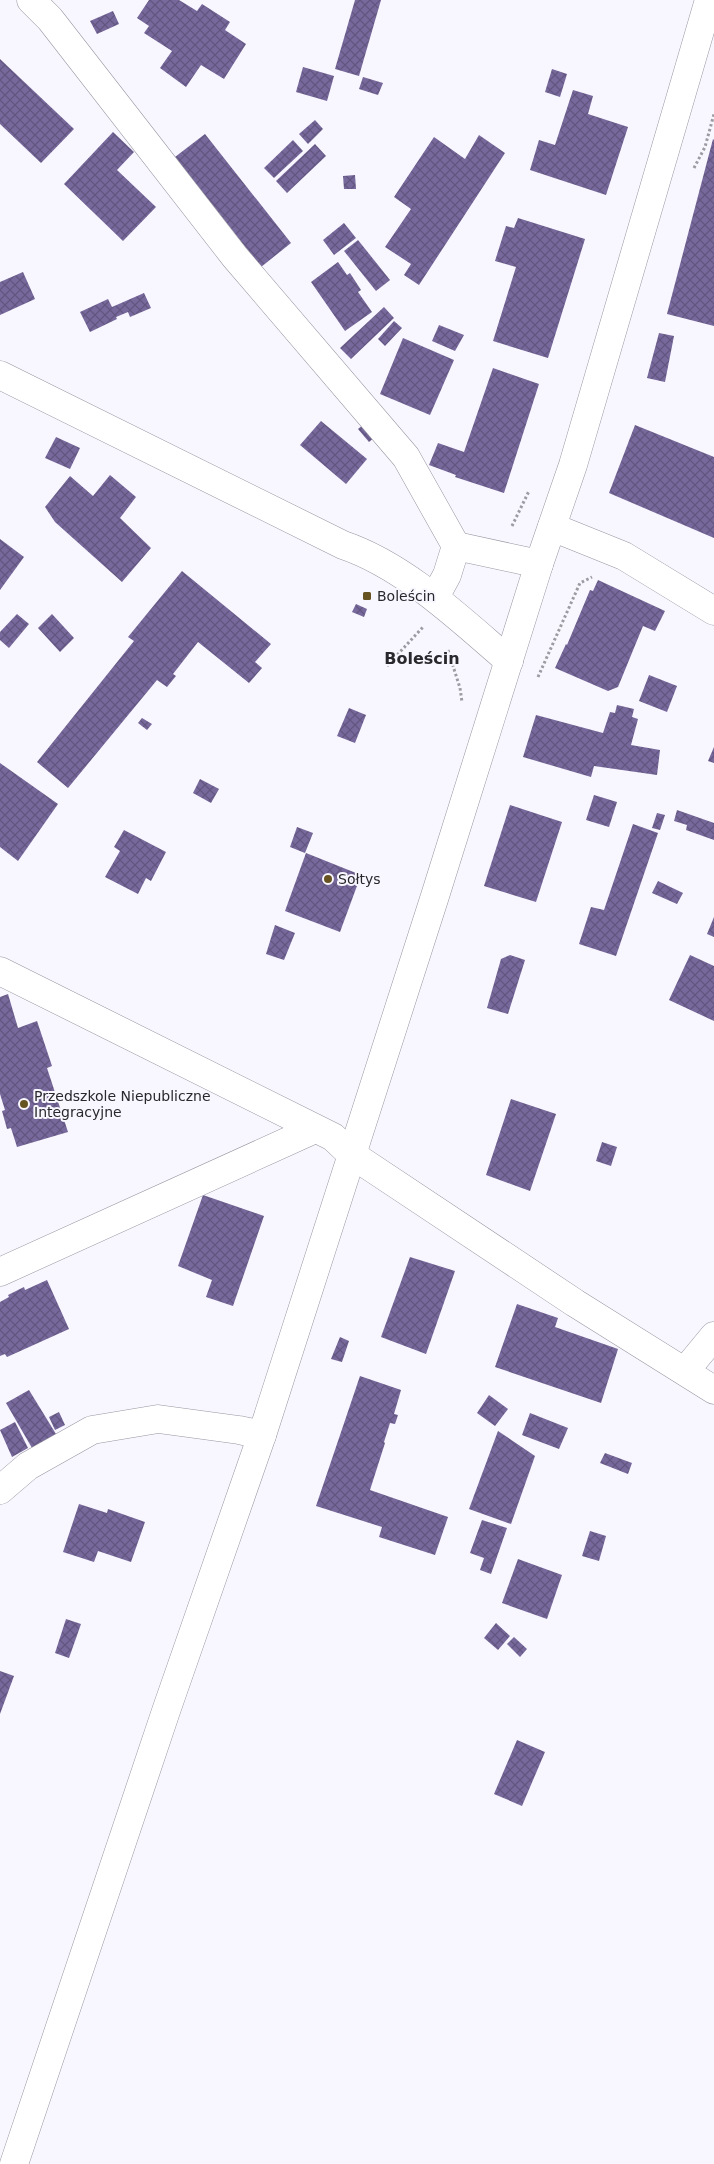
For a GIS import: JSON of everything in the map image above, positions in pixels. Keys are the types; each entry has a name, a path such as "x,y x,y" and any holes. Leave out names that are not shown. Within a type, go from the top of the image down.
{"street":[{"path":"31,0 50,19 235,257 406,457 456,546 447,575 435,597"},
{"path":"14,2164 166,1710 262,1435 539,564 573,465 709,0"},
{"path":"0,375 343,544 362,551 435,597 509,661"},
{"path":"552,527 624,556 714,611"},
{"path":"456,546 539,564"},
{"path":"0,971 333,1137 351,1154 575,1303 714,1390"},
{"path":"0,1272 315,1129"},
{"path":"685,1371 714,1336"},
{"path":"0,1490 28,1466 92,1430 158,1419 262,1435"}],"path":[{"path":"536,681 580,583 592,577 606,575 613,578 624,556"},
{"path":"387,666 426,624"},
{"path":"445,642 460,688 463,709"}],"building":[{"path":"149,0 179,0 197,11 202,4 230,22 225,30 246,44 224,79 201,65 186,87 160,68 172,51 144,33 149,26 137,18"},
{"path":"355,0 381,0 359,76 335,69"},
{"path":"113,11 119,24 97,34 90,21"},
{"path":"0,59 74,129 41,163 0,124"},
{"path":"303,67 334,76 327,101 296,92"},
{"path":"552,69 567,74 560,97 545,92"},
{"path":"363,77 383,83 378,95 359,89"},
{"path":"573,90 593,96 588,114 628,127 606,195 530,170 539,140 555,145"},
{"path":"315,120 323,129 308,144 299,134"},
{"path":"113,132 134,152 117,170 156,207 123,241 64,184"},
{"path":"205,134 291,243 261,267 175,157"},
{"path":"479,135 505,153 419,285 404,275 411,264 385,247 411,209 394,197 434,137 465,159"},
{"path":"293,140 303,151 274,178 264,168"},
{"path":"714,140 714,326 667,314"},
{"path":"315,144 326,156 287,193 276,181"},
{"path":"355,175 356,189 344,189 343,176"},
{"path":"518,218 585,239 548,358 493,341 516,267 495,261 506,226 514,228"},
{"path":"344,223 356,238 334,255 323,240"},
{"path":"358,240 390,280 376,291 344,251"},
{"path":"338,262 347,275 350,273 361,290 358,292 372,312 345,331 311,282"},
{"path":"23,272 35,299 0,315 0,282"},
{"path":"144,293 151,308 130,317 128,312 90,332 80,312 108,299 112,307"},
{"path":"384,307 394,318 351,359 340,348"},
{"path":"394,321 402,328 385,346 378,339"},
{"path":"439,325 464,335 455,351 432,341"},
{"path":"659,333 674,336 665,382 647,378"},
{"path":"403,338 454,360 430,415 380,394"},
{"path":"493,368 539,384 504,493 455,477 456,475 429,465 438,443 464,452"},
{"path":"321,421 367,459 346,484 300,445"},
{"path":"364,424 375,437 369,442 358,429"},
{"path":"635,425 714,457 714,538 609,493"},
{"path":"56,437 80,448 70,469 45,458"},
{"path":"110,475 136,497 120,518 151,548 122,582 55,522 45,507 70,476 93,496"},
{"path":"0,539 24,557 0,590"},
{"path":"182,571 271,644 255,662 262,668 249,683 198,642 173,674 176,676 167,687 157,680 68,788 37,762 134,641 128,637"},
{"path":"598,580 665,611 655,631 643,626 618,687 608,691 555,668 567,645 590,590 593,591"},
{"path":"356,604 367,609 364,617 352,612"},
{"path":"17,614 29,624 9,648 0,640 0,632"},
{"path":"52,614 74,638 60,652 38,628"},
{"path":"649,675 677,686 667,712 639,701"},
{"path":"617,705 634,709 632,717 638,719 631,745 660,750 657,775 594,766 591,777 523,757 536,715 603,733 610,712 615,713"},
{"path":"349,708 366,715 355,743 337,736"},
{"path":"142,718 152,724 147,730 138,723"},
{"path":"714,747 714,763 708,761"},
{"path":"0,763 58,804 18,861 0,847"},
{"path":"200,779 219,789 211,803 193,793"},
{"path":"594,795 617,802 609,827 586,820"},
{"path":"510,805 562,822 536,902 484,886"},
{"path":"677,810 714,823 714,840 686,830 687,825 674,821"},
{"path":"657,813 665,815 660,830 652,828"},
{"path":"633,824 658,833 616,956 579,944 591,907 604,910"},
{"path":"297,827 313,833 305,853 290,847"},
{"path":"124,830 166,852 151,881 146,878 138,894 105,877 120,851 114,847"},
{"path":"306,853 361,875 340,932 285,911"},
{"path":"658,881 683,893 677,904 652,893"},
{"path":"714,917 714,937 707,934"},
{"path":"275,925 295,933 284,960 266,954"},
{"path":"510,955 525,960 508,1014 487,1008 501,959"},
{"path":"690,955 714,966 714,1021 669,1000"},
{"path":"8,994 18,1028 37,1021 52,1066 47,1068 68,1132 17,1147 11,1128 7,1129 2,1111 5,1110 0,1094 0,997"},
{"path":"511,1099 556,1114 530,1191 486,1175"},
{"path":"602,1142 617,1147 611,1166 596,1161"},
{"path":"203,1195 264,1216 233,1306 206,1297 212,1280 178,1266"},
{"path":"410,1257 455,1271 426,1354 381,1337"},
{"path":"47,1280 69,1329 7,1357 5,1354 0,1356 0,1302 9,1297 8,1295 24,1287 25,1290"},
{"path":"517,1304 558,1318 555,1327 618,1349 601,1403 495,1367"},
{"path":"340,1337 349,1341 342,1362 331,1359"},
{"path":"360,1376 401,1390 394,1414 398,1415 395,1424 390,1423 370,1490 448,1517 435,1555 379,1537 382,1527 316,1506"},
{"path":"29,1390 56,1434 32,1448 6,1403"},
{"path":"489,1395 508,1409 495,1426 477,1413"},
{"path":"59,1412 65,1425 55,1430 49,1417"},
{"path":"530,1413 568,1428 559,1449 522,1435"},
{"path":"15,1422 28,1448 12,1457 0,1430"},
{"path":"498,1431 535,1456 511,1524 469,1509"},
{"path":"605,1453 632,1463 628,1474 600,1463"},
{"path":"79,1504 107,1513 108,1509 145,1522 131,1562 98,1551 94,1562 63,1552"},
{"path":"482,1520 507,1528 491,1574 480,1570 484,1558 470,1553"},
{"path":"590,1531 606,1536 599,1561 582,1556"},
{"path":"518,1559 562,1575 547,1619 502,1603"},
{"path":"66,1619 81,1624 69,1658 55,1653"},
{"path":"496,1623 510,1636 498,1650 484,1638"},
{"path":"514,1637 527,1649 520,1657 507,1644"},
{"path":"0,1671 14,1676 0,1714"},
{"path":"517,1740 545,1752 522,1806 494,1794"}],"place":[{"name":"Boleścin","path":"367,596"},
{"name":"Sołtys","path":"328,879"},
{"name":"Przedszkole Niepubliczne Integracyjne","path":"24,1104"}],"district":[{"name":"Boleścin","path":"422,658"}]}
